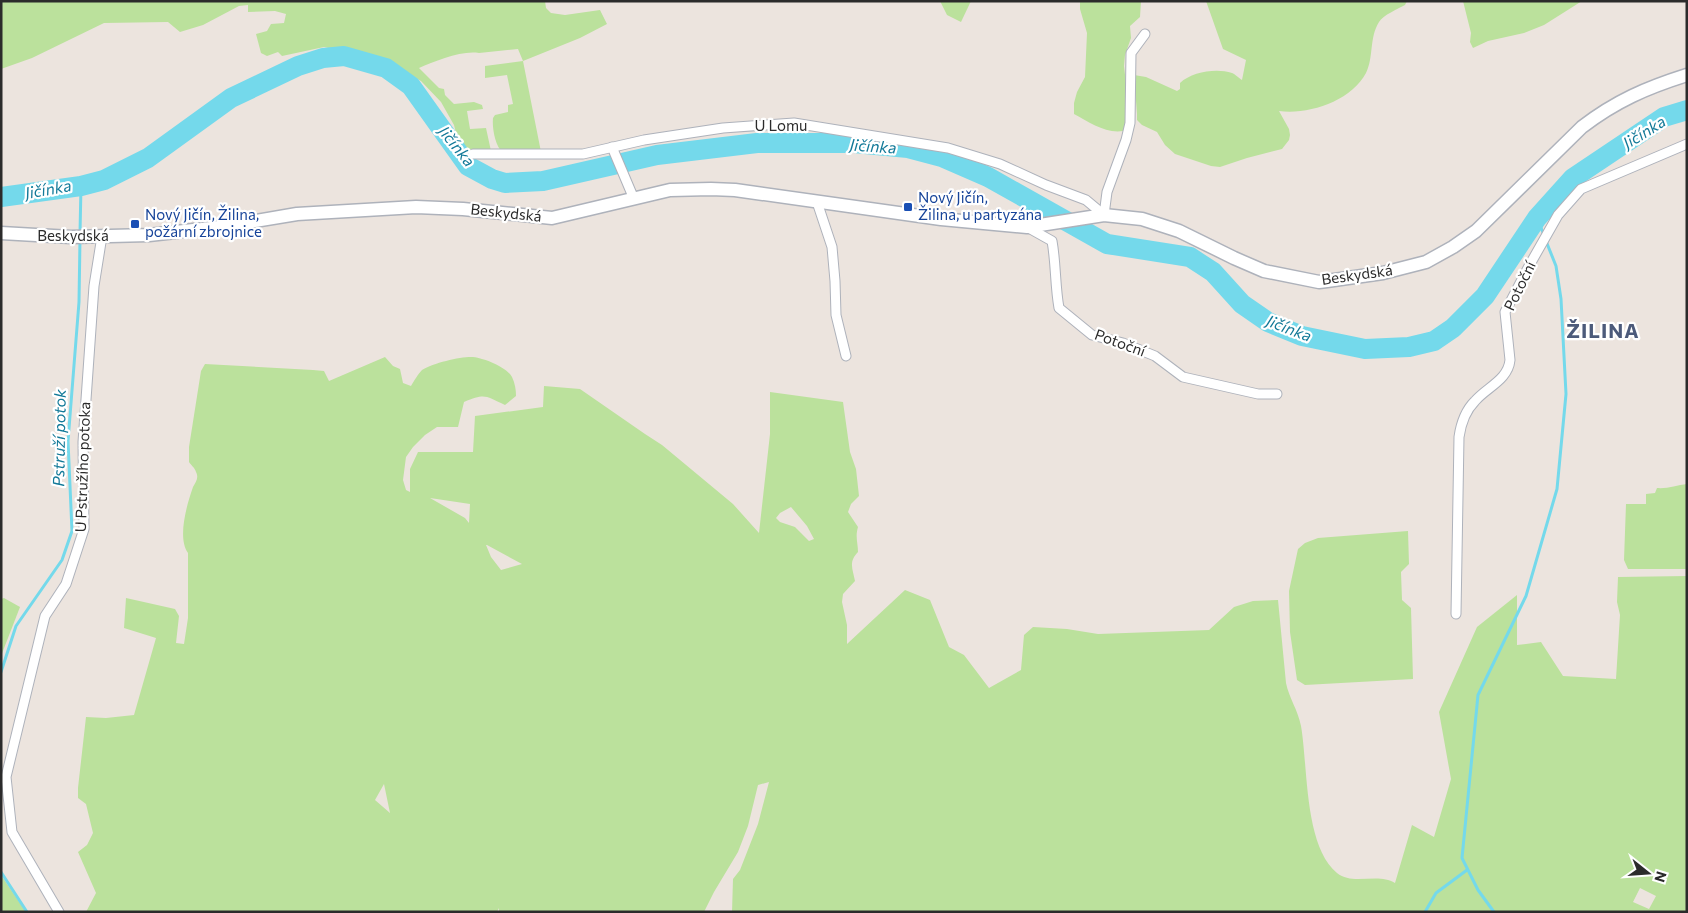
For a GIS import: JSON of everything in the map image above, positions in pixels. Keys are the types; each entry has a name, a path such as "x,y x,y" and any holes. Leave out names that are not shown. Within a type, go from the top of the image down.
{"street":[{"path":"1098,216 1130,124 1131,53 1145,34"},
{"name":"Beskydská","path":"1,233 70,237 149,235 220,227 296,214 416,206 552,218 670,190 711,188 941,219 1031,226 1098,216 1142,219 1179,231 1264,271 1327,282 1383,273 1426,262 1453,247 1476,231 1582,127 1602,112 1626,97 1687,75"},
{"name":"U Lomu","path":"473,154 584,154 644,140 723,128 794,123 948,148 1000,164 1046,185 1086,200 1098,216"},
{"name":"Potoční","path":"1456,614 1459,436 1468,408 1502,377 1510,366 1505,312 1528,266 1558,215 1581,189 1687,144"},
{"path":"612,147 634,198"},
{"path":"817,202 832,247 836,315 846,356"},
{"name":"Potoční","path":"1031,226 1052,241 1056,262 1059,308 1092,335 1123,343 1155,356 1183,377 1258,394 1277,394"},
{"name":"U Pstružího potoka","path":"58,912 12,832 6,777 45,616 66,584 84,529 83,442 98,236"}],"green space":[{"path":"1,1 545,1 546,8 551,13 565,15 600,10 607,24 580,38 523,61 518,49 472,52 441,59 419,68 439,88 444,89 445,95 454,104 474,102 482,105 483,109 467,111 470,129 486,128 491,151 469,154 463,152 459,145 454,125 441,102 421,81 396,67 357,54 324,47 282,56 278,52 267,56 261,53 256,34 267,31 271,24 284,23 286,14 275,11 248,12 248,5 239,6 203,25 180,32 168,22 104,23 32,58 1,69"},
{"path":"940,1 971,1 961,22 947,15"},
{"path":"1080,1 1141,1 1140,17 1130,26 1131,38 1125,55 1124,66 1129,109 1123,131 1104,129 1074,114 1077,92 1085,77 1087,33 1080,9"},
{"path":"1206,1 1407,1 1405,5 1379,22 1374,34 1370,61 1366,73 1350,91 1328,104 1316,108 1291,112 1279,111 1289,129 1290,135 1289,140 1282,149 1220,167 1211,166 1175,154 1165,145 1157,132 1142,125 1137,120 1134,75 1146,77 1177,91 1180,89 1180,83 1185,79 1204,72 1226,72 1242,80 1246,60 1223,49"},
{"path":"1463,1 1582,1 1544,25 1524,33 1488,41 1473,48 1470,42 1471,33"},
{"path":"523,61 541,152 503,153 495,137 493,118 495,115 508,112 508,105 513,104 507,75 485,78 485,66"},
{"path":"385,357 393,366 400,369 403,383 411,386 422,370 427,367 466,357 476,357 494,363 512,377 516,396 505,405 485,397 477,397 464,402 458,427 437,427 425,435 413,447 406,457 403,480 406,490 410,492 410,469 418,452 473,452 475,416 543,407 544,386 580,389 662,445 733,504 759,533 770,434 770,392 843,402 850,452 856,469 859,496 851,504 848,512 858,527 858,552 852,563 855,581 843,594 842,602 847,625 847,644 905,590 930,600 949,647 964,655 989,688 1021,670 1024,635 1033,627 1067,629 1098,634 1209,630 1234,607 1253,601 1278,600 1286,683 1301,726 1313,825 1318,844 1326,861 1343,877 1381,879 1395,883 1412,825 1434,837 1451,779 1439,712 1477,627 1517,595 1517,645 1541,642 1563,676 1616,679 1620,615 1617,602 1618,577 1687,576 1687,912 732,912 733,879 740,870 758,824 769,782 758,785 748,826 738,852 704,912 499,912 499,908 497,912 86,912 96,893 78,852 87,845 93,833 86,804 78,798 86,717 106,718 134,715 156,638 124,628 126,598 175,609 179,616 176,643 184,644 188,618 188,553 183,539 183,530 188,502 197,478 197,474 189,462 189,447 201,371 205,364 313,370 324,371 329,381","holes":["430,498 470,504 469,523 465,518","791,507 807,526 814,539 809,541 795,527 780,522 776,518 780,513","486,545 522,564 501,570 491,557","384,784 390,813 375,800","1640,888 1656,896 1649,909 1633,902"]},
{"path":"1687,484 1687,569 1628,569 1624,560 1626,504 1646,504 1646,494 1655,493 1657,488"},
{"path":"1408,531 1409,564 1401,572 1402,600 1411,608 1413,679 1305,685 1297,680 1290,632 1289,591 1298,549 1305,543 1318,538"},
{"path":"4,598 20,607 1,656 1,599"},
{"path":"1,875 26,912 1,911"}],"waterway":[{"name":"Jičínka","path":"1,197 81,186 104,180 148,158 231,98 298,66 323,58 344,56 386,68 411,86 468,166 492,179 505,183 543,181 657,155 757,143 854,143 908,148 942,157 988,177 1107,244 1190,257 1213,272 1242,304 1268,322 1302,336 1365,349 1409,347 1434,341 1453,328 1485,296 1537,218 1573,178 1664,117 1687,110"},
{"name":"Pstruží potok","path":"80,233 81,186"},
{"path":"1537,218 1544,235"},
{"name":"Pstruží potok","path":"1,672 16,626 62,560 72,531 68,441 79,302 80,239"},
{"path":"1494,912 1478,890 1462,858 1478,695 1526,596 1557,489 1566,394 1561,299 1556,266 1546,241"},
{"path":"1425,912 1436,893 1467,870"},
{"name":"Pstruží potok","path":"1,872 27,912"}],"place":[{"name":"Nový Jičín, Žilina, u partyzána","path":"908,207"},
{"name":"Nový Jičín, Žilina, požární zbrojnice","path":"135,224"}],"district":[{"name":"ŽILINA","path":"1603,331"}]}
